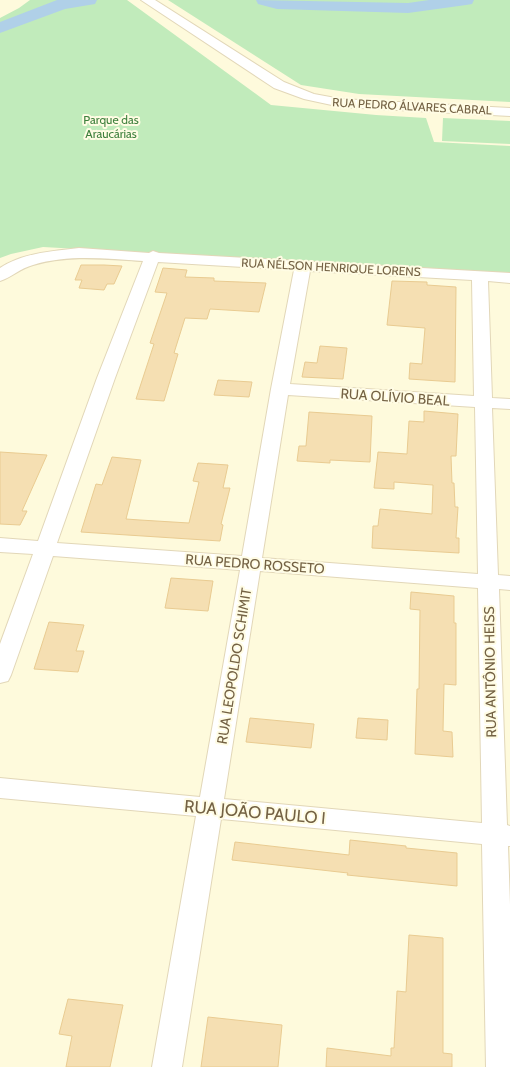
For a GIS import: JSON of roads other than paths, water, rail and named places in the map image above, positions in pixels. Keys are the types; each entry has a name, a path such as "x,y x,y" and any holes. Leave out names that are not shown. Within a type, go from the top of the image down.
{"street":[{"name":"RUA PEDRO ÁLVARES CABRAL","path":"148,1 279,85 296,94 341,104 510,112"},
{"name":"RUA NÉLSON HENRIQUE LORENS","path":"0,276 6,270 27,262 63,255 105,254 510,278"},
{"path":"0,675 106,378 153,256"},
{"name":"RUA LEOPOLDO SCHIMIT","path":"167,1067 302,265"},
{"name":"RUA ANTÔNIO HEISS","path":"480,276 488,581 502,835 501,1067"},
{"name":"RUA OLÍVIO BEAL","path":"280,389 510,404"},
{"name":"RUA PEDRO ROSSETO","path":"0,545 510,582"},
{"name":"RUA JOÃO PAULO I","path":"0,788 502,835"}],"waterway":[{"path":"0,28 61,4 89,0"},
{"path":"264,0 277,4 408,8 466,0"}],"park label":[{"name":"Parque das Araucárias","path":"111,126"}]}
